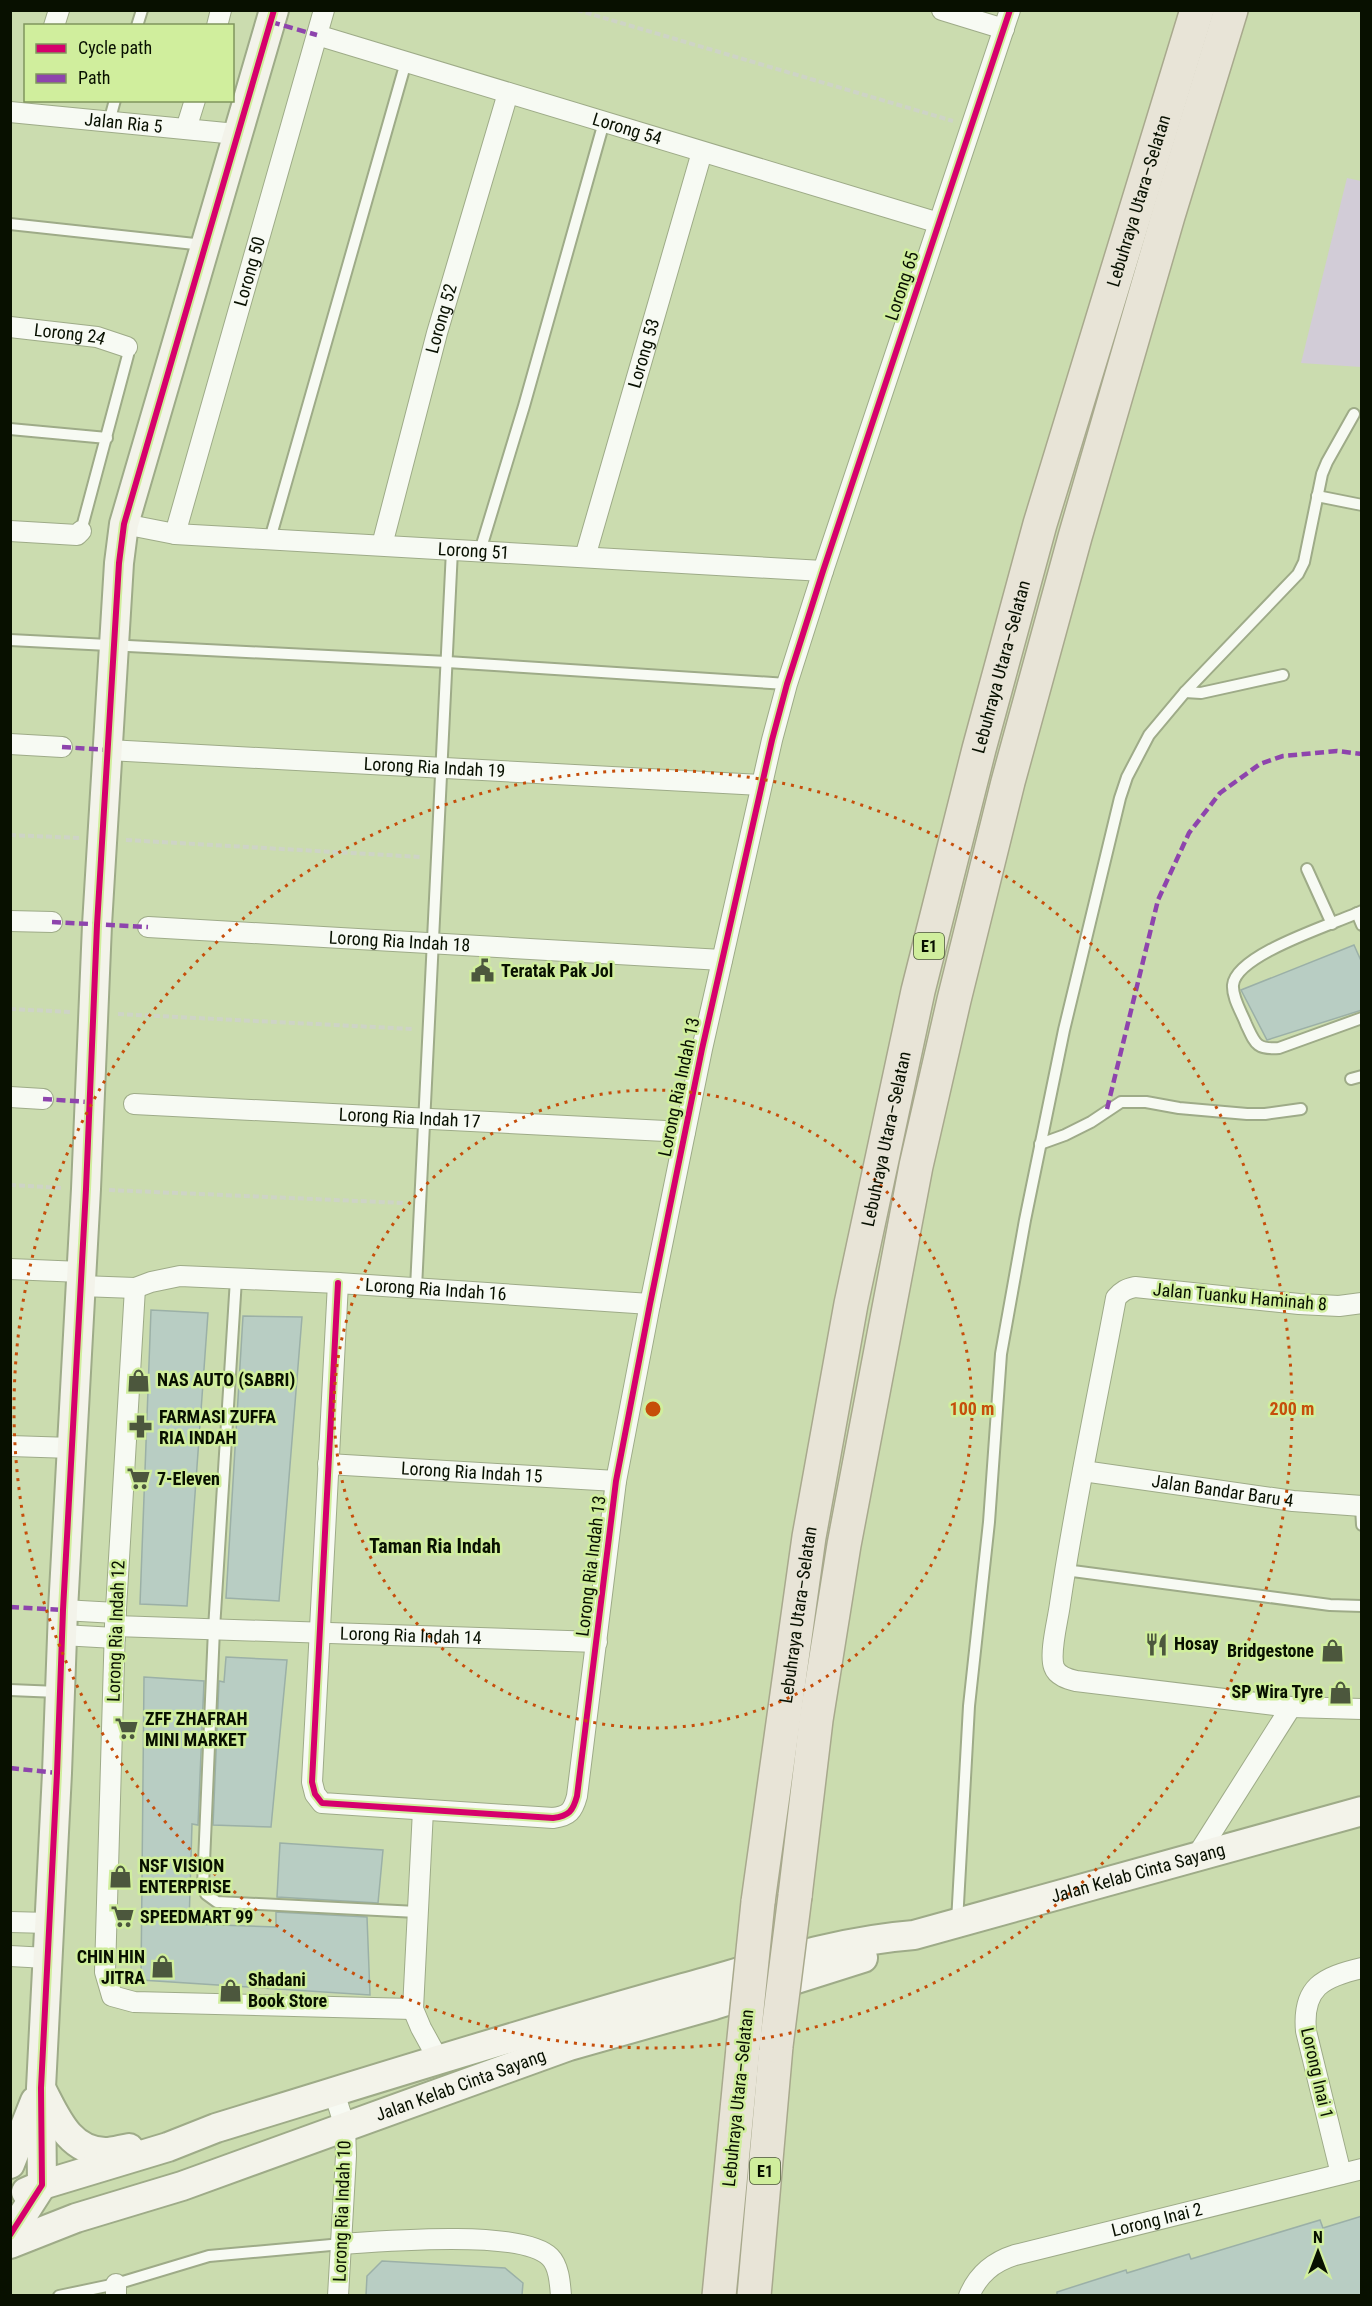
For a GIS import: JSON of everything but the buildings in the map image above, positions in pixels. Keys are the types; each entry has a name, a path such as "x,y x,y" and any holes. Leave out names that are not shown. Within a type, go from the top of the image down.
{"highway":[{"name":"Lebuhraya Utara–Selatan","path":"719,2295 758,1902 809,1537 851,1304 918,991 979,749 1040,525 1197,10"},
{"name":"Lebuhraya Utara–Selatan","path":"754,2295 776,2046 816,1720 844,1545 907,1210 954,1000 1008,782 1072,548 1168,216 1231,10"}],"main road":[{"path":"10,2235 42,2185 41,2088 62,1623 113,646 124,524 274,10"},
{"name":"Jalan Kelab Cinta Sayang","path":"10,2198 42,2185 168,2147 216,2128 550,2025 805,1954 874,1938 914,1935 956,1924 1362,1811"},
{"name":"Jalan Kelab Cinta Sayang","path":"10,2244 76,2218 182,2186 569,2046 714,2005 880,1953 914,1935"},
{"path":"41,2088 68,2136 87,2148 106,2152 145,2145 168,2147"},
{"path":"10,2164 41,2088"},
{"path":"42,2185 76,2218"}],"street":[{"name":"Lorong 50","path":"175,534 324,10"},
{"path":"942,10 1007,20"},
{"name":"Lorong 65","path":"824,571 1007,20"},
{"name":"Lorong 54","path":"317,35 939,223"},
{"name":"Lorong 52","path":"382,545 437,333 508,93"},
{"path":"186,129 194,102"},
{"name":"Jalan Ria 5","path":"24,109 109,122 236,134"},
{"name":"Lorong 53","path":"585,557 702,152"},
{"name":"Lorong 24","path":"10,327 97,337 127,347"},
{"name":"Lorong 51","path":"124,524 175,534 824,571"},
{"path":"10,531 77,535 81,531"},
{"name":"Lorong Ria Indah 13","path":"338,1283 312,1782 315,1794 322,1803 564,1817 574,1808 577,1796 616,1481 685,1132 761,785 787,684 824,571"},
{"path":"10,744 62,747"},
{"name":"Lorong Ria Indah 19","path":"108,750 761,785"},
{"path":"10,921 52,922"},
{"name":"Lorong Ria Indah 18","path":"148,927 722,960"},
{"path":"10,1097 43,1099"},
{"name":"Lorong Ria Indah 17","path":"134,1104 685,1132"},
{"name":"Lorong Ria Indah 16","path":"10,1269 135,1288 180,1276 338,1283 650,1304"},
{"name":"Jalan Tuanku Haminah 8","path":"1083,1471 1116,1298 1125,1289 1135,1287 1299,1304 1339,1306 1362,1303"},
{"name":"Lorong Ria Indah 12","path":"135,1288 115,1625 105,1972 112,1996 134,2002 413,2009"},
{"path":"10,1446 72,1448"},
{"name":"Lorong Ria Indah 15","path":"328,1464 616,1481"},
{"path":"1083,1471 1053,1653 1054,1668 1059,1675 1076,1681 1292,1707 1362,1709"},
{"name":"Jalan Bandar Baru 4","path":"1083,1471 1293,1501 1361,1506"},
{"name":"Lorong Ria Indah 14","path":"62,1623 319,1634 597,1642"},
{"path":"1196,1857 1292,1707"},
{"path":"423,1810 413,2009 420,2028 438,2059"},
{"path":"10,1922 49,1923"},
{"path":"10,1956 47,1958"},
{"name":"Lorong Inai 1","path":"1341,2174 1306,2031 1305,2014 1309,1996 1320,1983 1336,1974 1362,1968"},
{"name":"Lorong Ria Indah 10","path":"334,2092 345,2127 342,2244 338,2295"},
{"name":"Lorong Inai 2","path":"969,2295 979,2277 992,2264 1015,2255 1362,2169"},
{"path":"342,2244 450,2240 513,2242 537,2248 551,2257 558,2274 561,2295"}],"lane":[{"path":"270,539 406,62"},
{"path":"109,122 114,102"},
{"path":"480,551 524,406 604,122"},
{"path":"10,224 205,245"},
{"path":"81,531 128,355 127,347"},
{"path":"956,1924 969,1706 989,1522 1001,1354 1064,1030 1120,798 1127,777 1149,735 1185,692 1294,581 1304,562 1317,496 1327,462 1354,414"},
{"path":"10,429 107,438"},
{"path":"1317,496 1362,505"},
{"path":"416,1288 452,550"},
{"path":"10,640 447,662 787,684"},
{"path":"1185,692 1201,693 1283,675"},
{"path":"1307,869 1332,924"},
{"path":"1362,925 1359,912 1287,942 1250,961 1233,982 1233,993 1255,1043 1265,1049 1279,1048 1362,1018"},
{"path":"1040,1144 1091,1122 1121,1101 1247,1114 1301,1109"},
{"path":"236,1279 214,1629 202,1877 206,1894 217,1902 417,1912"},
{"path":"1361,1506 1362,1526"},
{"path":"1065,1570 1330,1605 1362,1606"},
{"path":"10,1690 60,1692"},
{"path":"59,2295 116,2290 209,2256 342,2244"}],"path":[{"path":"577,10 970,126"},
{"path":"10,835 437,858"},
{"path":"10,1009 429,1030"},
{"path":"10,1185 420,1203"}],"shaded area":[{"path":"1347,178 1361,181 1361,367 1301,363"}],"marked path":[{"path":"271,22 317,35"},
{"path":"62,747 108,750"},
{"path":"1107,1109 1158,900 1189,833 1220,793 1260,764 1283,756 1337,751 1362,754"},
{"path":"52,922 148,927"},
{"path":"43,1099 89,1102"},
{"path":"10,1607 63,1610"},
{"path":"10,1768 57,1773"}],"cycle path":[{"path":"10,2235 42,2185 41,2088 63,1610 86,1189 97,925 119,563 124,524 274,10"},
{"path":"338,1283 312,1782 315,1794 322,1803 553,1818 563,1816 572,1809 577,1796 616,1481 650,1304 702,1049 772,740 787,684 823,571 1010,10"}],"place":[{"name":"Teratak Pak Jol","path":"483,971"},
{"name":"NAS AUTO (SABRI)","path":"139,1380"},
{"name":"FARMASI ZUFFA RIA INDAH","path":"141,1427"},
{"name":"7-Eleven","path":"139,1479"},
{"name":"Hosay","path":"1156,1644"},
{"name":"Bridgestone","path":"1332,1651"},
{"name":"SP Wira Tyre","path":"1341,1692"},
{"name":"ZFF ZHAFRAH MINI MARKET","path":"127,1729"},
{"name":"NSF VISION ENTERPRISE","path":"121,1876"},
{"name":"SPEEDMART 99","path":"122,1917"},
{"name":"CHIN HIN JITRA","path":"163,1967"},
{"name":"Shadani Book Store","path":"230,1990"}],"district":[{"name":"Taman Ria Indah","path":"435,1546"}]}
